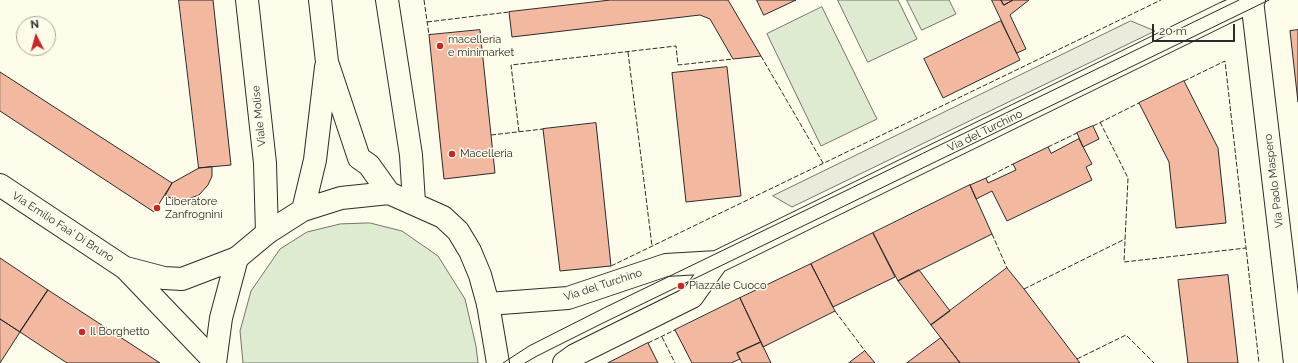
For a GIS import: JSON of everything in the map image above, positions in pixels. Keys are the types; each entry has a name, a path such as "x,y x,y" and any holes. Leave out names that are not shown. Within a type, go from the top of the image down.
{"street":[{"name":"Viale Molise","path":"246,0 265,163 267,233"},
{"path":"320,0 327,62 359,158 369,165 389,193 443,217 458,231 473,257 480,275 488,304 498,363"},
{"path":"387,0 411,156 414,203"},
{"name":"Via del Turchino","path":"488,304 568,298 666,265 717,262 1253,0"},
{"name":"Via Paolo Maspero","path":"1253,0 1295,363"},
{"path":"303,210 315,160 327,62"},
{"name":"Via Emilio Faa' Di Bruno","path":"0,186 125,268 215,362"},
{"name":"Via Emilio Faa' Di Bruno","path":"125,268 164,278 182,279 237,258 267,233 303,210 341,198 389,193"},
{"path":"215,362 221,318 237,258"},
{"name":"Via del Turchino","path":"564,363 575,355 692,296 717,262"}],"green space":[{"path":"838,0 898,0 917,39 868,62"},
{"path":"907,0 949,0 956,14 922,30"},
{"path":"822,7 877,119 821,146 767,34"},
{"path":"370,223 402,231 438,256 465,299 476,346 478,363 243,363 240,331 251,291 280,249 307,232 340,224"}],"shaded area":[{"path":"1131,21 1155,31 792,207 773,196"}],"building":[{"path":"179,0 213,0 231,165 199,168"},
{"path":"611,0 728,0 761,56 733,59 710,19 700,15 512,37 509,12"},
{"path":"757,0 796,0 764,15"},
{"path":"992,0 1001,0 1004,5 1013,0 1029,0 1010,15 1026,49 1017,53"},
{"path":"1001,0 1013,0 1004,5"},
{"path":"1001,21 1020,60 943,98 924,59"},
{"path":"480,30 495,173 444,179 429,35"},
{"path":"1298,30 1298,102 1290,31"},
{"path":"727,67 741,196 686,202 672,73"},
{"path":"0,72 172,183 154,212 0,111"},
{"path":"1184,81 1218,148 1226,223 1176,228 1169,162 1139,103"},
{"path":"596,123 611,266 560,271 543,129"},
{"path":"1093,126 1099,139 1083,147 1077,133"},
{"path":"1079,139 1092,164 1086,167 1092,180 1007,221 992,191 976,199 970,185 986,178 988,183 1016,170 1013,164 1048,147 1051,153"},
{"path":"212,167 212,176 208,185 199,195 185,200 165,196 172,183 199,168"},
{"path":"970,185 992,234 898,281 873,233"},
{"path":"873,233 895,277 833,307 811,264"},
{"path":"0,258 48,290 20,332 0,319"},
{"path":"811,264 835,311 763,347 740,298"},
{"path":"1007,268 1080,363 960,363 931,325"},
{"path":"919,270 950,311 931,325 898,281"},
{"path":"1228,275 1238,363 1188,363 1178,280"},
{"path":"48,290 160,363 67,363 20,332"},
{"path":"740,298 761,342 737,353 740,359 731,363 692,363 675,330"},
{"path":"0,319 20,332 0,363"},
{"path":"941,338 960,363 907,363"},
{"path":"761,342 771,363 742,363 737,353"},
{"path":"648,343 658,363 608,363"},
{"path":"865,351 875,363 849,363"}],"tram line":[{"path":"503,363 529,346 606,307 1239,0"},
{"path":"525,363 603,323 1269,0"}],"fence":[{"path":"424,0 429,35"},
{"path":"611,266 1161,0"},
{"path":"427,22 509,12"},
{"path":"519,132 511,65 676,46 678,65 733,59"},
{"path":"628,52 652,246"},
{"path":"761,56 823,163"},
{"path":"1184,81 1225,61 1259,363"},
{"path":"1093,126 1139,103"},
{"path":"1100,122 1128,178 1124,262 1246,248"},
{"path":"491,135 543,129"},
{"path":"1048,147 1077,133"},
{"path":"986,178 1013,164"},
{"path":"992,234 1007,268"},
{"path":"1024,289 1125,239"},
{"path":"835,311 865,351"},
{"path":"648,343 675,330"},
{"path":"1077,359 1126,335 1154,363"},
{"path":"662,337 675,363"}],"place":[{"name":"macelleria e minimarket","path":"440,46"},
{"name":"Macelleria","path":"452,154"},
{"name":"Liberatore Zanfrognini","path":"157,208"},
{"name":"Piazzale Cuoco","path":"681,286"},
{"name":"Il Borghetto","path":"82,332"}]}
